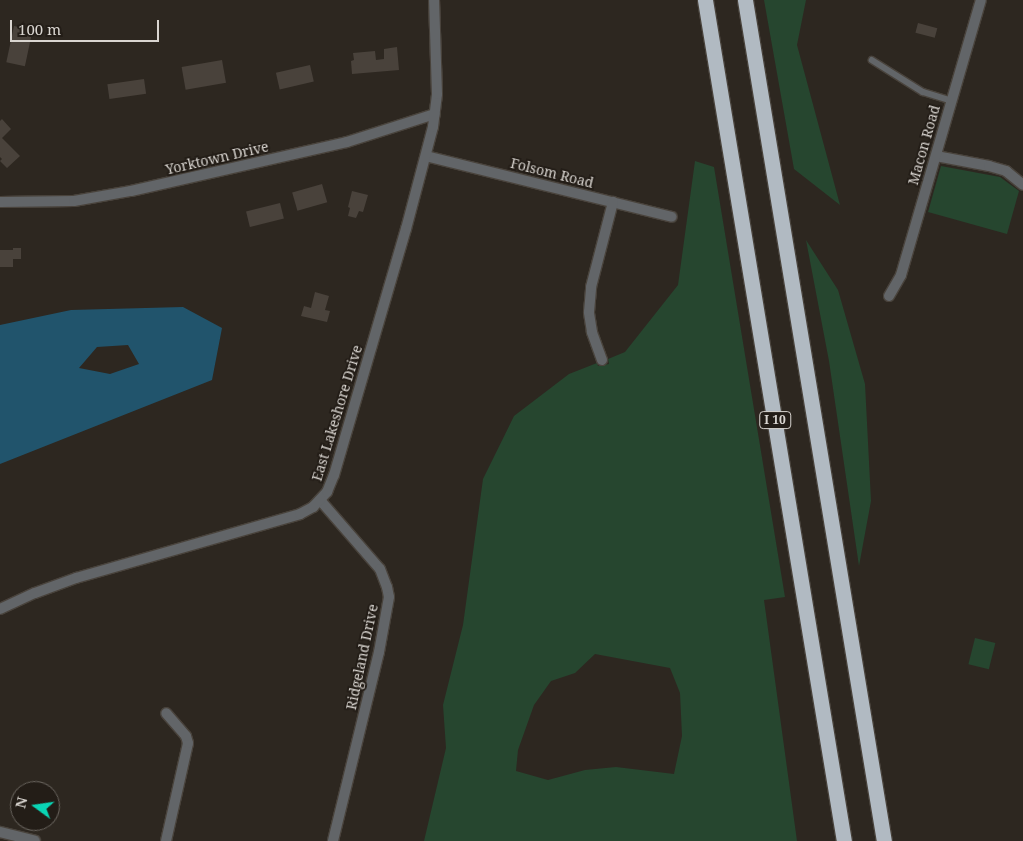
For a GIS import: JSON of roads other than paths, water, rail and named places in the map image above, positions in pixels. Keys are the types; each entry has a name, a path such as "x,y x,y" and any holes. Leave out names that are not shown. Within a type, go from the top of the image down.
{"highway":[{"name":"I 10","path":"705,0 844,841"},
{"path":"745,0 884,841"}],"street":[{"name":"East Lakeshore Drive","path":"0,609 35,593 76,578 300,514 320,500 334,475 426,156 435,114 437,94 434,0"},
{"name":"Macon Road","path":"889,296 901,275 981,0"},
{"name":"Yorktown Drive","path":"0,202 74,201 123,193 348,142 435,114"},
{"name":"Folsom Road","path":"426,156 672,217"},
{"path":"936,156 1006,171 1023,185"},
{"path":"602,360 592,332 590,312 591,287 613,202"},
{"name":"Ridgeland Drive","path":"320,500 380,569 388,587 389,597 379,652 333,841"},
{"path":"166,713 186,736 188,743 166,841"},
{"path":"0,832 35,841"}],"lane":[{"path":"872,60 923,92 952,101"}],"water":[{"path":"183,307 222,328 212,380 0,464 0,325 71,310","holes":["128,345 139,364 110,374 79,368 97,347"]}]}
